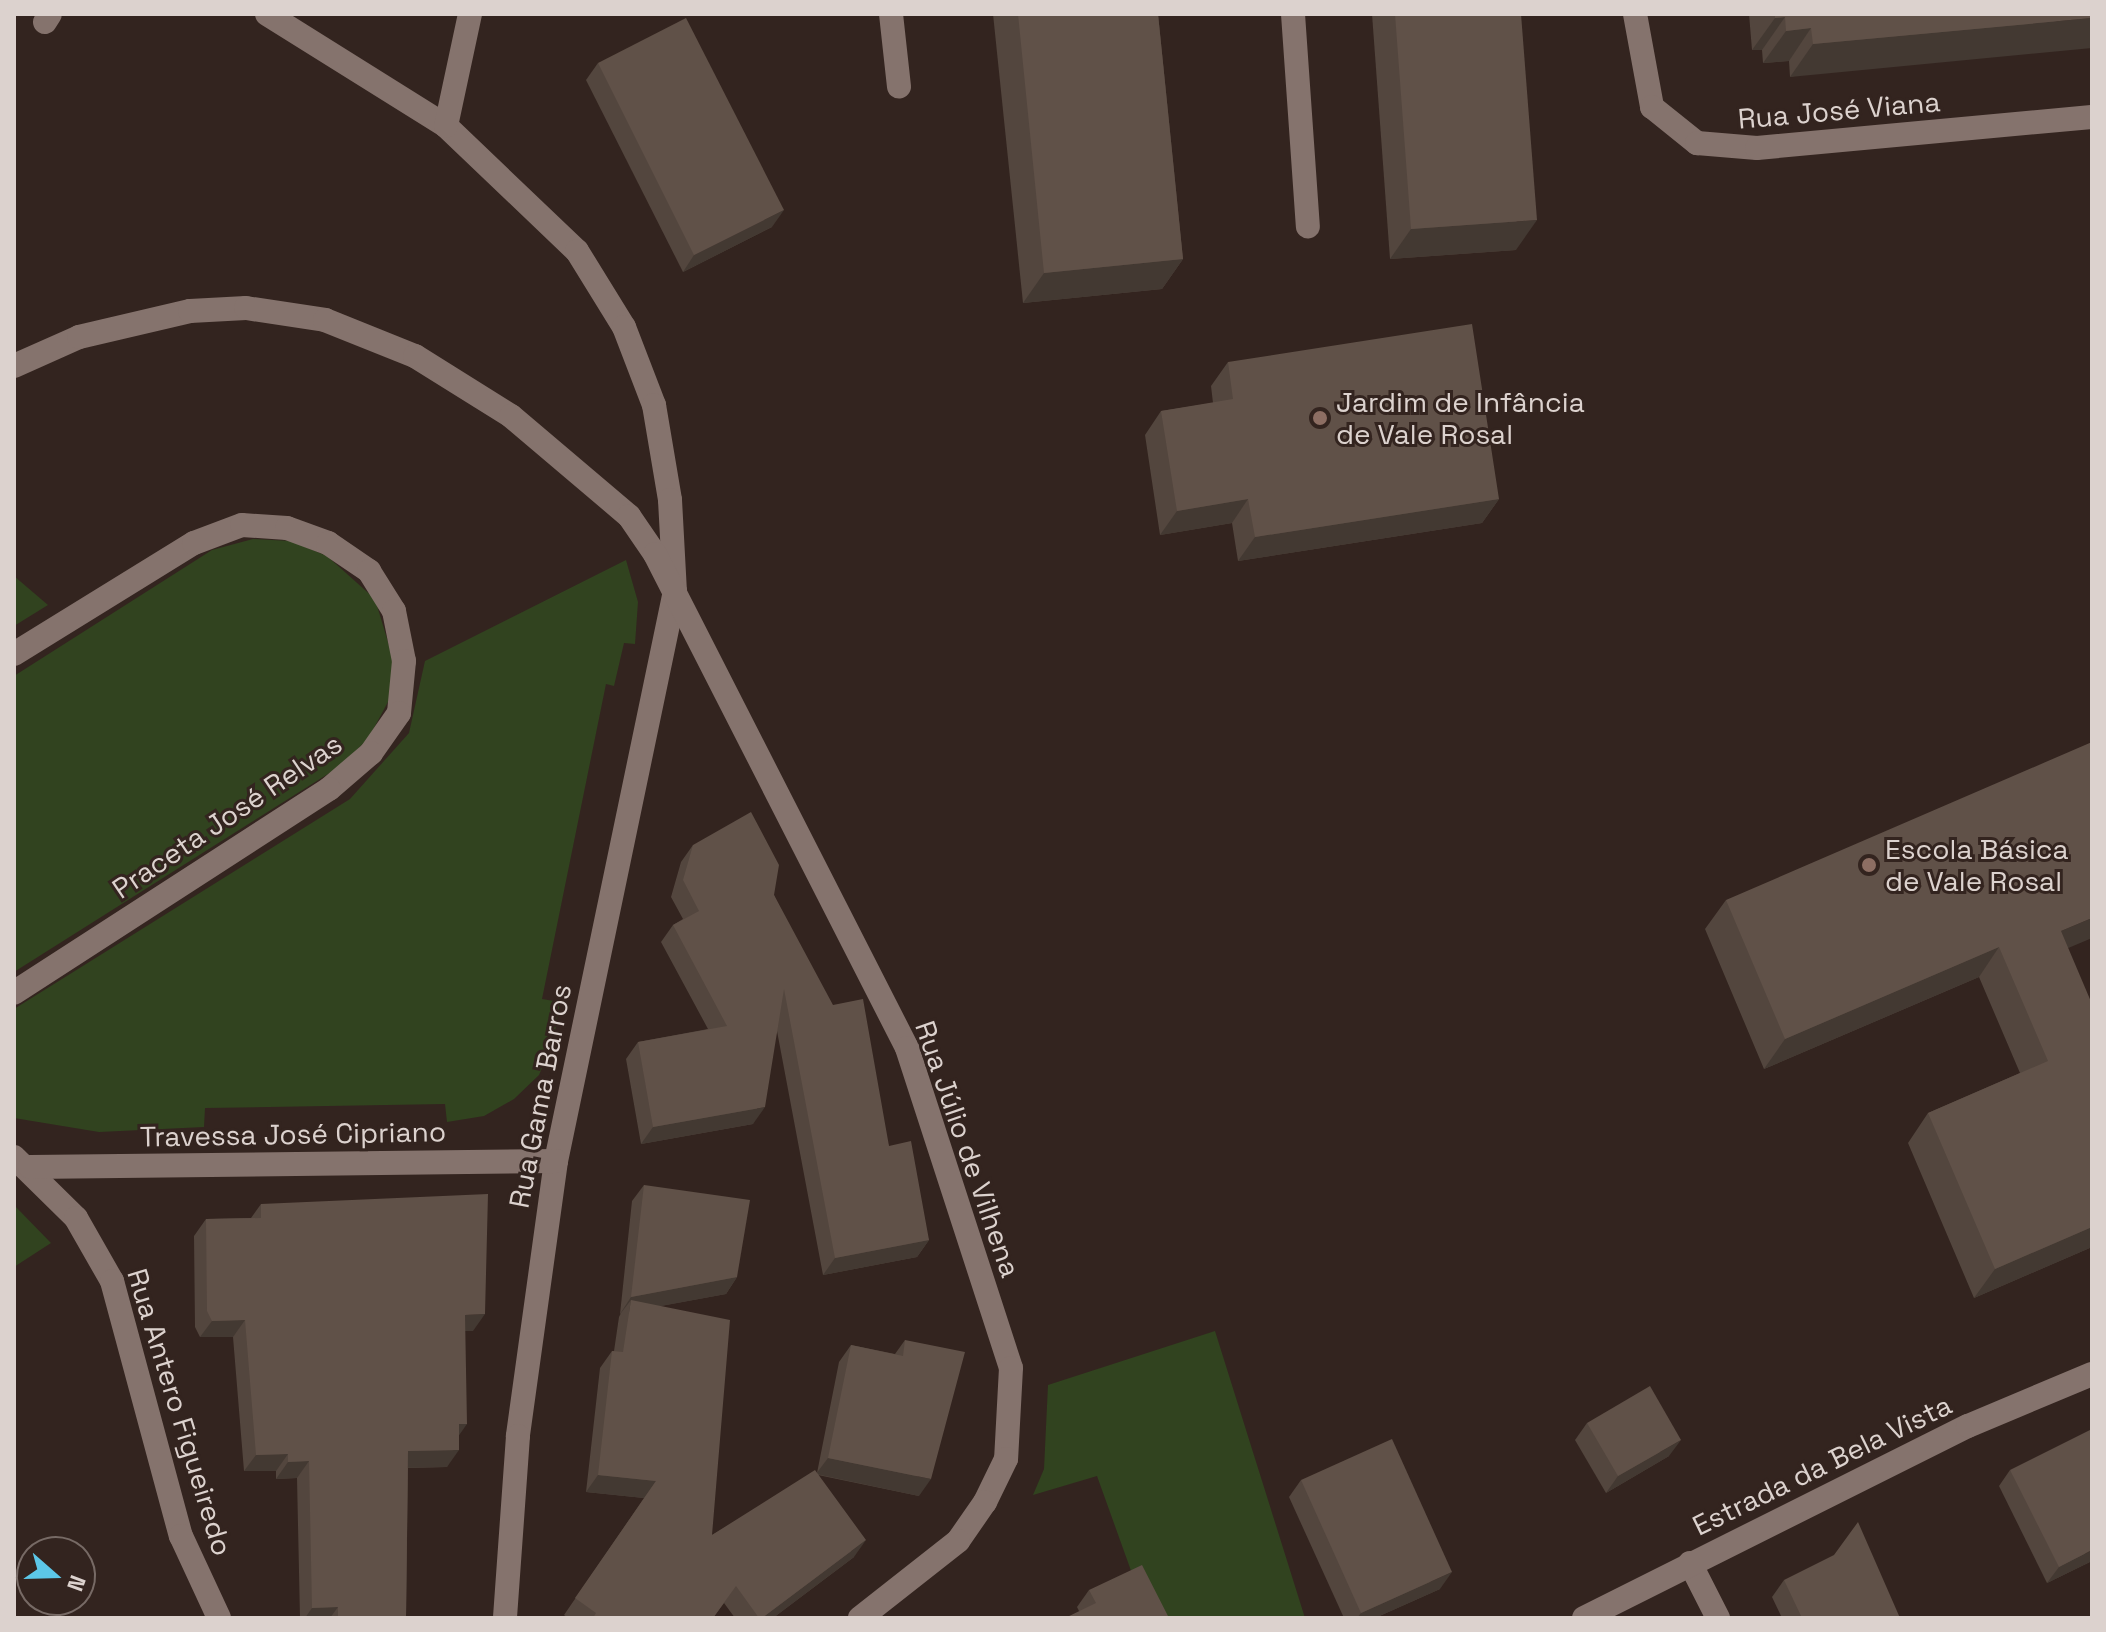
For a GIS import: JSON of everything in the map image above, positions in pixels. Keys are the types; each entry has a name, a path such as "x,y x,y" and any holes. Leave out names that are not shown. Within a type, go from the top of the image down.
{"street":[{"name":"Rua Gama Barros","path":"267,14 446,126 577,251 624,327 654,405 670,500 675,591 556,1161 518,1436 505,1618"},
{"path":"446,126 470,14"},
{"path":"891,14 899,87"},
{"path":"1293,14 1308,226"},
{"name":"Rua José Viana","path":"1635,14 1652,107 1697,143 1757,148 2092,117"},
{"path":"14,366 79,337 190,311 246,308 325,320 415,356 511,416 629,516 675,591"},
{"name":"Praceta José Relvas","path":"14,654 194,543 242,525 287,528 328,543 369,571 394,611 404,661 399,713 371,753 329,789 14,993"},
{"name":"Rua Júlio de Vilhena","path":"675,591 907,1048 1011,1368 1006,1459 985,1502 958,1541 860,1618"},
{"name":"Travessa José Cipriano","path":"22,1162 556,1161"},
{"name":"Rua Antero Figueiredo","path":"22,1162 76,1218 112,1281 181,1536 219,1618"},
{"name":"Estrada da Bela Vista","path":"1584,1618 1968,1426 2092,1374"},
{"path":"1690,1563 1718,1618"}],"green space":[{"path":"253,539 291,541 327,556 375,599 395,665 389,700 368,739 339,767 14,972 14,676 212,550"},
{"path":"626,560 638,602 635,644 624,643 614,686 606,684 542,999 560,1002 553,1043 539,1075 514,1099 484,1116 447,1122 445,1104 205,1108 204,1127 99,1132 14,1118 14,1009 350,799 409,733 425,661"},
{"path":"14,576 48,605 14,626"},
{"path":"14,1205 51,1243 14,1267"},
{"path":"1215,1331 1305,1618 1148,1618 1097,1476 1033,1495 1044,1469 1048,1385"}],"building":[{"path":"1018,14 1158,14 1183,259 1044,273"},
{"path":"1395,14 1521,14 1537,220 1411,229"},
{"path":"1775,14 2092,14 2092,18 1813,44 1811,28 1786,31 1785,17 1775,18"},
{"path":"686,18 784,210 694,255 598,63"},
{"path":"1472,324 1499,499 1255,537 1248,499 1177,511 1161,411 1233,399 1228,362"},
{"path":"2092,742 2092,918 2061,931 2092,1004 2092,1227 1995,1269 1928,1113 2048,1061 1999,947 1785,1039 1726,900"},
{"path":"751,812 779,865 774,895 833,1005 863,999 889,1146 911,1141 929,1240 835,1258 784,989 765,1107 653,1127 638,1042 727,1026 673,925 699,911 683,880 693,845"},
{"path":"644,1185 750,1200 737,1277 631,1297"},
{"path":"488,1194 485,1314 465,1315 467,1424 459,1424 459,1450 408,1451 406,1618 338,1618 338,1607 312,1608 309,1461 288,1462 288,1454 256,1455 245,1320 212,1321 207,1311 206,1219 261,1218 261,1204"},
{"path":"631,1300 730,1320 712,1535 815,1470 866,1540 762,1618 736,1586 713,1618 593,1618 596,1613 575,1598 656,1481 598,1475 612,1351 623,1352"},
{"path":"905,1340 965,1352 931,1479 828,1458 851,1345 903,1356"},
{"path":"1650,1386 1681,1440 1618,1476 1587,1423"},
{"path":"2092,1429 2092,1550 2059,1567 2010,1470"},
{"path":"1392,1439 1452,1572 1361,1613 1301,1480"},
{"path":"1858,1522 1900,1618 1802,1618 1784,1580 1834,1555"},
{"path":"1142,1565 1169,1618 1065,1618 1096,1603 1089,1590"}],"place":[{"name":"Jardim de Infância de Vale Rosal","path":"1320,418"},
{"name":"Escola Básica de Vale Rosal","path":"1869,865"}]}
